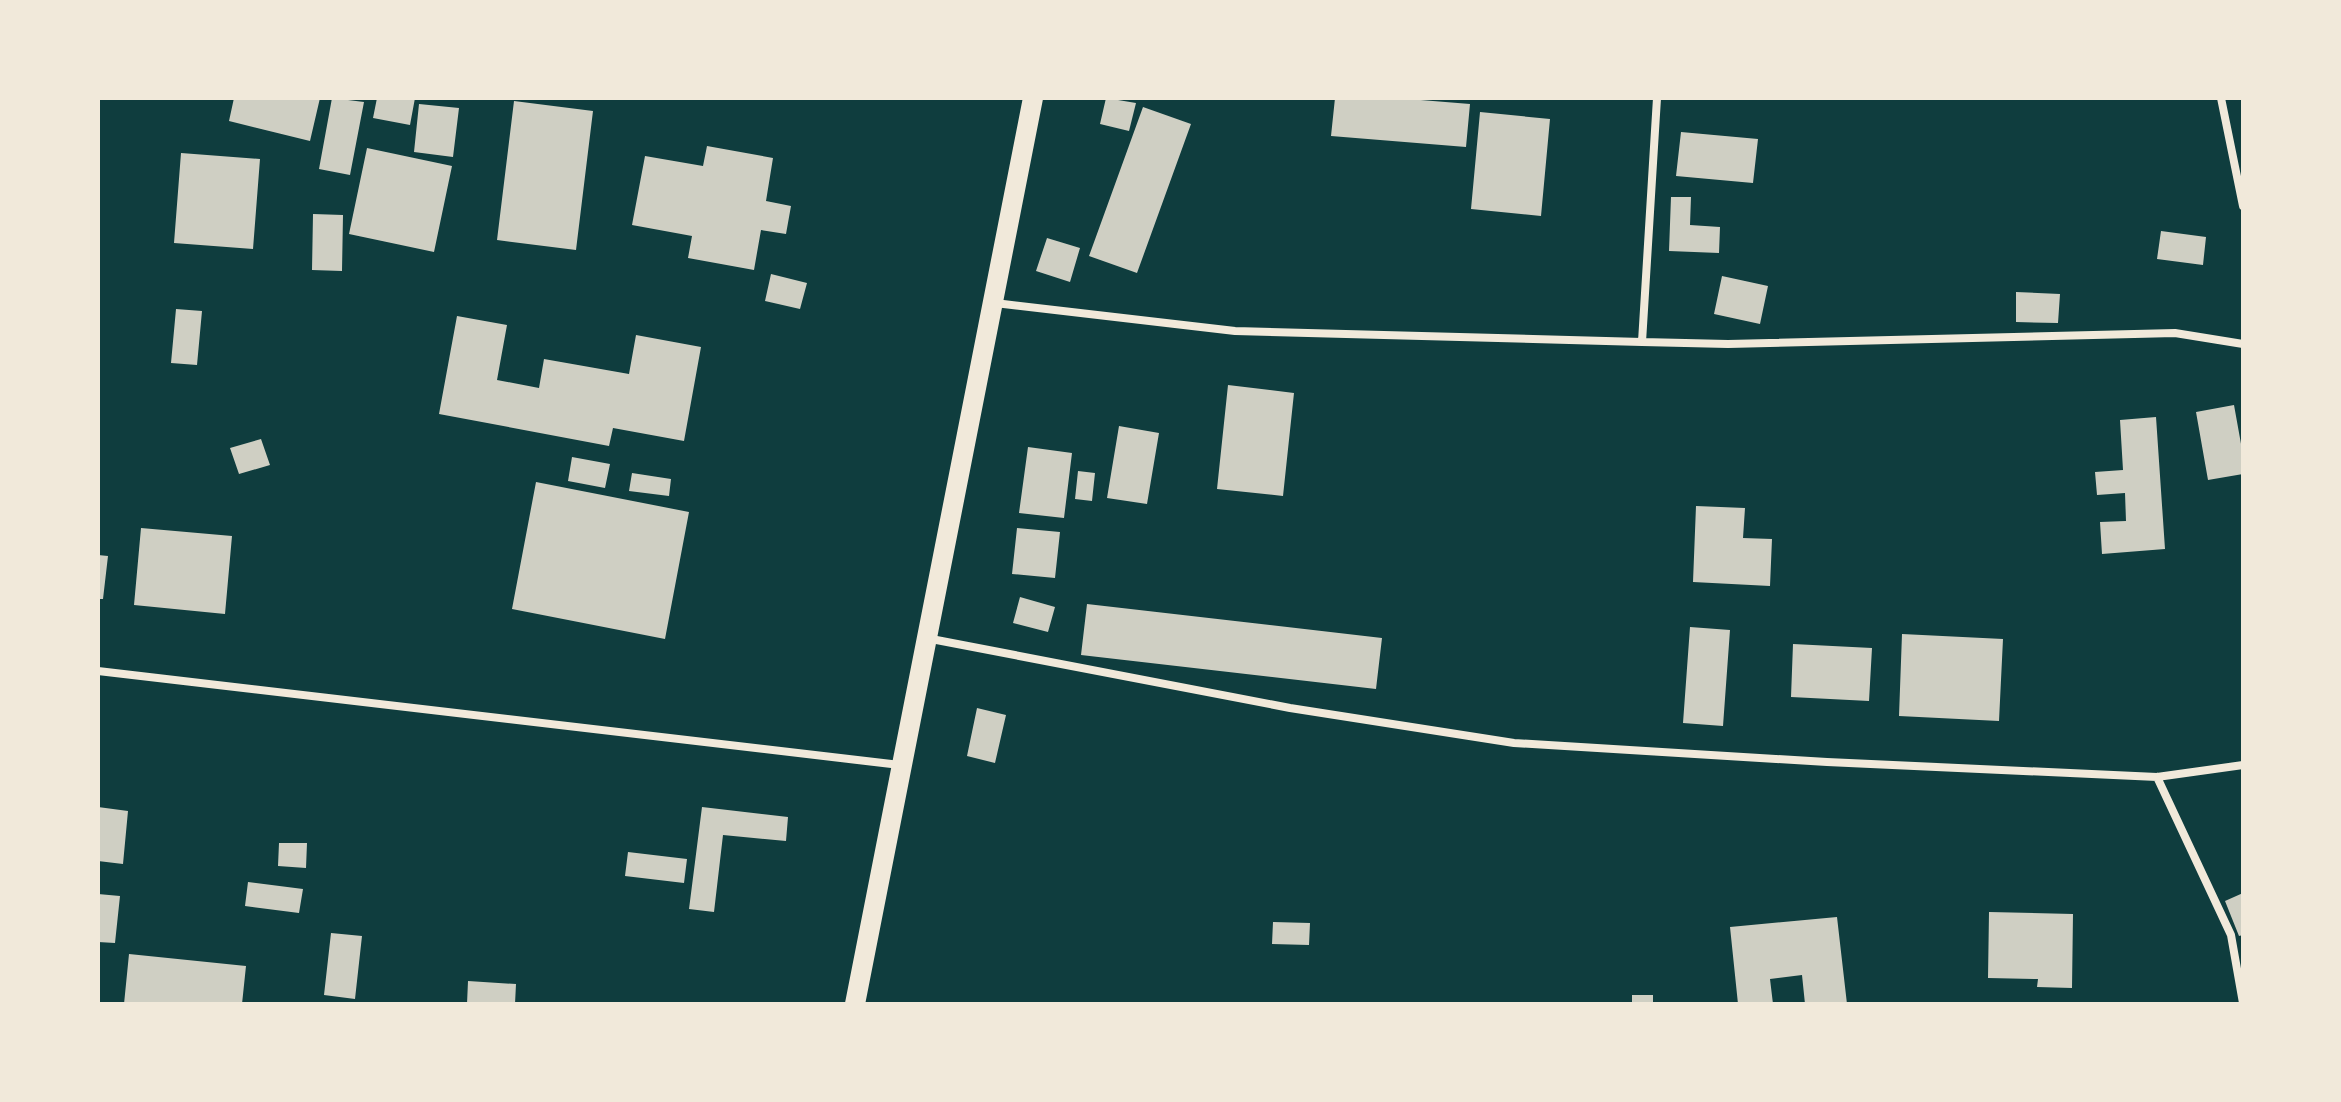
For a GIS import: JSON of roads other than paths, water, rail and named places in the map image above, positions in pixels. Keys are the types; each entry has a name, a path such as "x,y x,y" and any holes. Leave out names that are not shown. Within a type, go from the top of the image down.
{"main road":[{"path":"855,1004 1033,98"}],"street":[{"path":"1642,342 1657,98"},
{"path":"2221,98 2243,206"},
{"path":"991,302 1235,331 1728,344 2175,333 2243,344"},
{"path":"925,638 1290,708 1514,743 2157,777 2243,765"},
{"path":"98,671 901,765"},
{"path":"2157,777 2231,935 2243,1003"}]}
